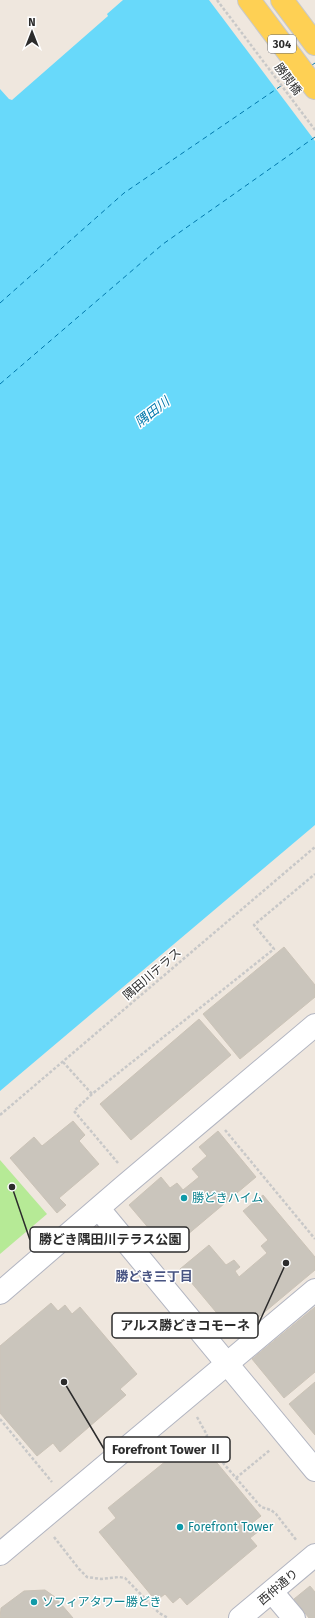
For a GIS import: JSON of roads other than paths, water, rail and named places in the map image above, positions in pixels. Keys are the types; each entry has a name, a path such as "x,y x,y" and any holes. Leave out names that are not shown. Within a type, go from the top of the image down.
{"main road":[{"name":"304","path":"249,0 315,88"},
{"name":"304","path":"282,0 315,44"}],"street":[{"path":"0,1293 315,1025"},
{"path":"99,1209 315,1470"},
{"path":"0,1554 315,1290"},
{"name":"西仲通り","path":"240,1618 272,1592 308,1551"},
{"path":"272,1592 294,1618"}],"water":[{"name":"隅田川","path":"123,0 315,0 315,825 0,1091 0,89 9,99 12,100 108,16 107,14"}],"place":[{"name":"勝どき隅田川テラス公園","path":"12,1187"},
{"name":"勝どきハイム","path":"184,1198"},
{"name":"アルス勝どきコモーネ","path":"286,1263"},
{"name":"Forefront Tower Ⅱ","path":"64,1382"},
{"name":"Forefront Tower","path":"180,1527"},
{"name":"ソフィアタワー勝どき","path":"34,1602"}],"district":[{"name":"勝どき三丁目","path":"154,1276"}]}
